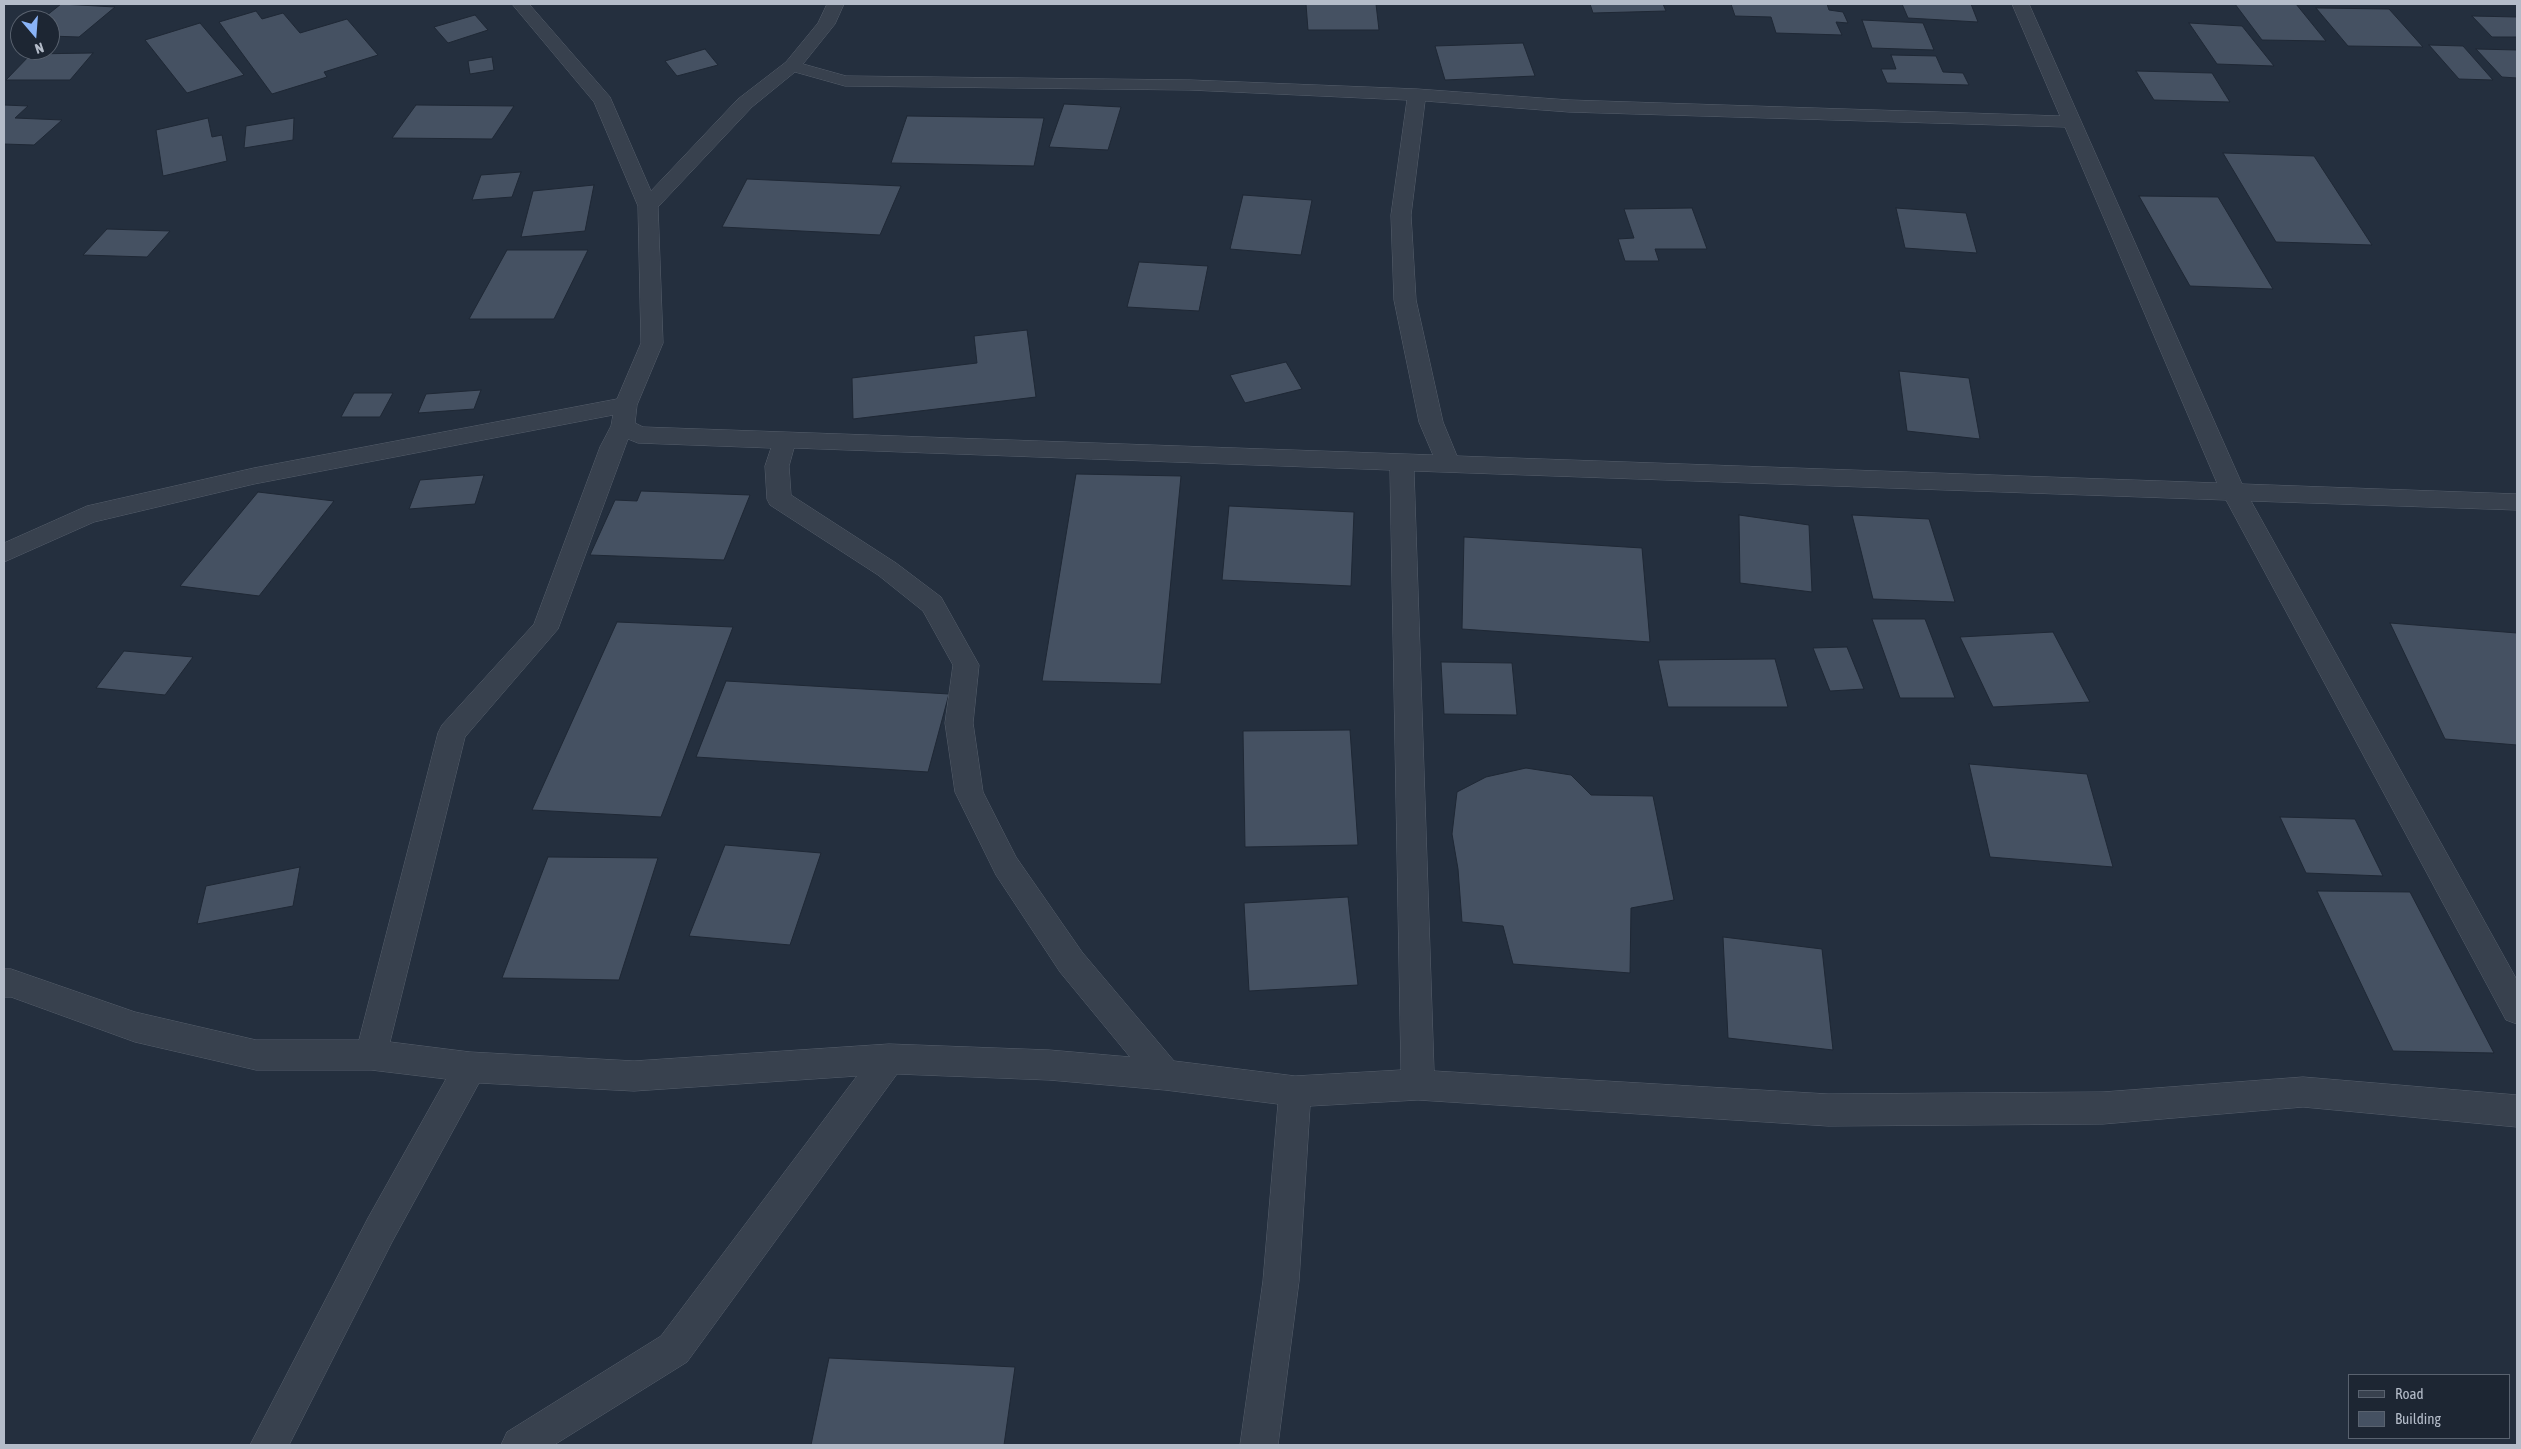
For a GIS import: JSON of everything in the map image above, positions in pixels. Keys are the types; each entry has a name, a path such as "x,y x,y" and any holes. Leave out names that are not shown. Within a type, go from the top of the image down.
{"street":[{"path":"371,1055 452,733 545,629 652,343 648,206 603,101 520,4"},
{"path":"648,206 745,103 792,66 826,24 835,4"},
{"path":"2021,4 2233,491 2517,1010"},
{"path":"792,66 845,81 1190,85 1417,95 1568,106 2072,122"},
{"path":"1417,95 1401,215 1405,300 1430,422 1449,464"},
{"path":"625,415 638,435 2517,502"},
{"path":"4,553 87,515 254,476 625,415"},
{"path":"785,440 777,466 779,499 887,569 932,604 966,665 959,723 969,792 1002,858 1071,962 1165,1075"},
{"path":"1402,462 1418,1085"},
{"path":"4,983 11,983 135,1027 256,1055 371,1055 470,1068 634,1076 889,1058 1049,1065 1165,1075 1295,1091 1418,1085 1603,1098 1828,1110 2102,1108 2303,1092 2517,1111"},
{"path":"520,1445 674,1349 889,1058"},
{"path":"269,1445 380,1230 470,1068"},
{"path":"1260,1445 1281,1281 1295,1091"}],"building":[{"path":"61,4 115,7 79,37 60,36 60,10 54,10"},
{"path":"1306,4 1376,4 1379,30 1308,30"},
{"path":"1590,4 1663,4 1666,11 1593,13"},
{"path":"1731,4 1827,4 1829,10 1843,12 1848,23 1836,22 1842,35 1776,33 1771,17 1735,16"},
{"path":"1902,4 1971,4 1978,22 1908,18"},
{"path":"2235,4 2296,4 2326,41 2262,40"},
{"path":"2316,8 2389,9 2423,47 2348,46"},
{"path":"256,11 262,19 283,13 300,33 347,19 378,55 324,72 327,77 272,94 219,22"},
{"path":"475,15 488,30 448,43 434,27"},
{"path":"2472,16 2517,17 2517,37 2492,37"},
{"path":"1862,20 1923,23 1934,50 1872,48"},
{"path":"200,23 244,75 187,93 145,40"},
{"path":"2189,23 2242,26 2274,66 2217,64"},
{"path":"1523,43 1535,76 1445,80 1435,46"},
{"path":"2429,45 2463,46 2493,80 2459,79"},
{"path":"705,49 718,65 677,76 665,61"},
{"path":"2476,49 2517,50 2517,78 2502,77"},
{"path":"93,53 70,80 6,80 25,60 60,60 60,54"},
{"path":"1891,55 1936,56 1943,72 1963,73 1969,85 1887,83 1881,69 1896,69"},
{"path":"492,57 494,70 470,74 468,61"},
{"path":"2136,71 2212,73 2230,102 2154,100"},
{"path":"1064,104 1121,107 1108,150 1049,147"},
{"path":"4,105 28,106 15,118 62,120 34,145 4,144"},
{"path":"416,105 514,106 492,139 392,138"},
{"path":"907,116 1044,118 1034,166 891,163"},
{"path":"208,118 212,137 222,135 227,161 163,176 156,130"},
{"path":"294,118 293,140 244,148 246,126"},
{"path":"2223,153 2314,156 2372,245 2276,242"},
{"path":"521,172 512,197 472,200 481,175"},
{"path":"747,179 901,186 880,235 722,227"},
{"path":"594,185 585,231 521,237 533,191"},
{"path":"1243,195 1312,200 1301,255 1230,249"},
{"path":"2139,196 2218,197 2273,289 2190,286"},
{"path":"1692,208 1707,249 1655,249 1659,261 1625,261 1618,239 1634,238 1624,209"},
{"path":"1896,208 1966,213 1977,253 1905,248"},
{"path":"107,229 170,231 147,257 83,255"},
{"path":"507,250 588,250 554,319 469,319"},
{"path":"1139,262 1208,266 1199,311 1127,307"},
{"path":"1027,330 1036,397 853,419 852,378 977,363 974,336"},
{"path":"1286,362 1302,389 1245,403 1230,375"},
{"path":"1899,371 1969,378 1980,439 1907,431"},
{"path":"481,390 474,409 418,413 426,394"},
{"path":"354,393 393,393 380,417 341,417"},
{"path":"1076,474 1181,476 1161,684 1042,681"},
{"path":"484,475 475,504 409,509 420,480"},
{"path":"641,491 750,495 724,560 590,555 615,500 637,501"},
{"path":"258,492 334,501 259,596 180,586"},
{"path":"1229,506 1354,512 1351,586 1222,580"},
{"path":"1739,515 1809,525 1812,592 1740,583"},
{"path":"1852,515 1929,519 1955,602 1873,599"},
{"path":"1464,537 1642,548 1650,642 1462,629"},
{"path":"1872,619 1925,619 1955,698 1900,698"},
{"path":"617,622 733,627 661,817 532,810"},
{"path":"2390,623 2517,633 2517,745 2445,739"},
{"path":"2053,632 2090,702 1993,707 1960,637"},
{"path":"1847,647 1864,689 1830,691 1813,648"},
{"path":"124,651 193,657 165,695 96,688"},
{"path":"1775,659 1788,707 1668,707 1658,660"},
{"path":"1441,662 1512,663 1517,715 1444,714"},
{"path":"726,681 949,694 928,772 696,757"},
{"path":"1350,730 1358,845 1245,847 1243,731"},
{"path":"1969,764 2087,774 2113,867 1990,857"},
{"path":"1526,768 1571,775 1591,795 1653,796 1674,900 1631,908 1630,973 1513,964 1503,926 1462,922 1458,869 1452,834 1457,792 1486,777"},
{"path":"2280,817 2355,819 2383,876 2306,873"},
{"path":"725,845 821,853 790,945 689,936"},
{"path":"548,857 658,858 619,980 502,978"},
{"path":"300,867 293,906 197,924 206,886"},
{"path":"2317,891 2410,892 2494,1053 2393,1051"},
{"path":"1348,897 1358,985 1249,991 1244,903"},
{"path":"1723,937 1822,949 1833,1050 1728,1038"},
{"path":"829,1358 1015,1367 1004,1445 811,1445"}]}
